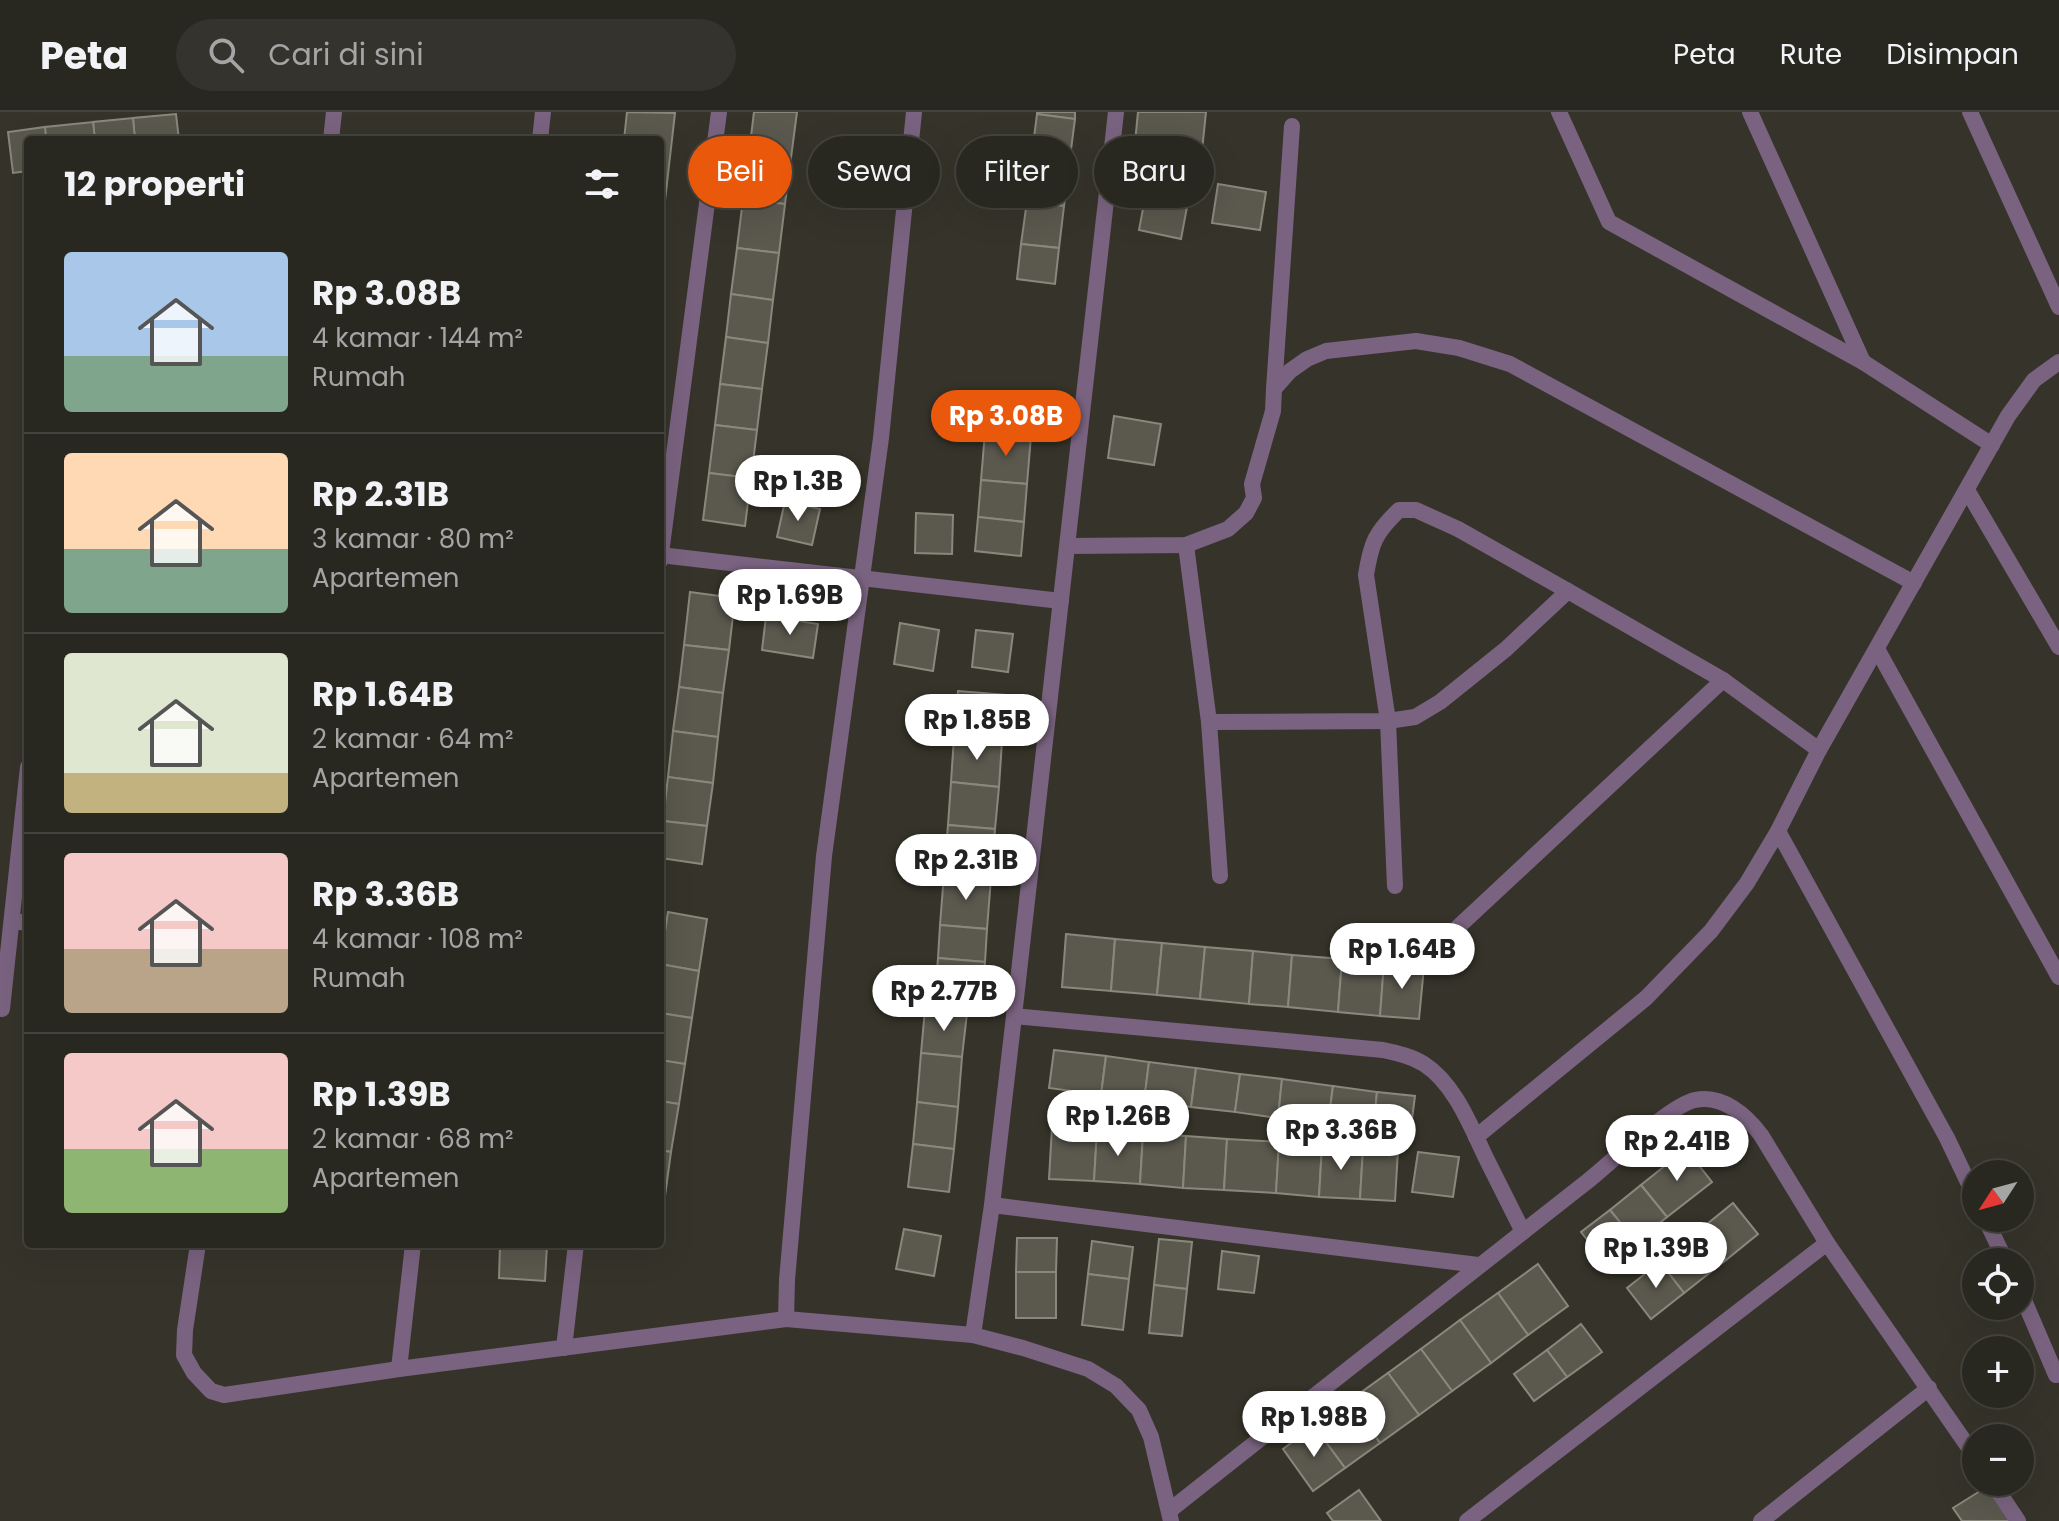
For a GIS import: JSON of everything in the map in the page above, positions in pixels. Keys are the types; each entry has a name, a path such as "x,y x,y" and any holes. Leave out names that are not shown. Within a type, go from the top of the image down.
{"street":[{"path":"331,136 334,112"},
{"path":"540,136 543,112"},
{"path":"664,527 719,112"},
{"path":"786,1319 819,907 882,422 914,112"},
{"path":"973,1335 992,1205 1116,112"},
{"path":"1559,112 1609,222 1863,362 1992,445"},
{"path":"1750,112 1863,362"},
{"path":"1970,112 2059,307"},
{"path":"1068,546 1186,545 1228,529 1246,513 1254,498 1252,484 1273,411 1292,126"},
{"path":"1274,389 1290,371 1326,351 1416,341 1459,348 1510,364 1914,583"},
{"path":"1476,1137 1646,998 1711,931 1747,883 1778,831 1819,750 2008,416 2034,380 2059,362"},
{"path":"1967,490 2059,647"},
{"path":"1395,886 1388,721 1366,575 1377,532 1399,510 1416,510 1458,529 1568,591 1723,680 1819,750"},
{"path":"1186,545 1209,722 1220,876"},
{"path":"664,557 1061,601"},
{"path":"1209,722 1388,721 1415,717 1440,702 1506,649 1568,591"},
{"path":"1877,649 2059,977"},
{"path":"1457,928 1723,680"},
{"path":"1778,831 1962,1170"},
{"path":"2,1009 20,922 24,844"},
{"path":"1014,1016 1407,1055 1422,1062 1448,1087 1523,1232"},
{"path":"197,1248 184,1355 194,1373 211,1391 224,1395 786,1319 973,1335 1088,1369 1116,1386 1139,1410 1151,1437 1170,1516 1654,1125 1695,1100 1718,1101 1749,1120 1761,1135 1827,1243 1962,1437"},
{"path":"992,1205 1478,1265"},
{"path":"1467,1521 1827,1243"},
{"path":"399,1369 413,1248"},
{"path":"564,1348 576,1248"},
{"path":"2032,1320 2056,1375"},
{"path":"1761,1521 1929,1388"},
{"path":"2001,1496 2018,1521"}],"building":[{"path":"627,112 675,113 664,209 664,136 624,136"},
{"path":"754,112 797,112 792,150 792,136 751,136"},
{"path":"1075,112 1075,119 1037,114"},
{"path":"1138,112 1206,112 1204,136 1136,136"},
{"path":"176,114 179,136 135,136 133,118"},
{"path":"1037,114 1075,119 1073,136 1034,136"},
{"path":"133,118 135,136 95,136 93,122"},
{"path":"93,122 95,136 46,136 45,127"},
{"path":"45,127 46,136 24,136 24,172 13,173 8,132"},
{"path":"1218,184 1266,192 1260,230 1212,223"},
{"path":"742,208 785,208 779,253 737,248"},
{"path":"1026,208 1064,208 1059,248 1021,244"},
{"path":"1143,208 1187,208 1181,239 1139,230"},
{"path":"1021,244 1059,248 1055,284 1017,279"},
{"path":"737,248 779,253 773,300 731,294"},
{"path":"731,294 773,300 768,343 726,337"},
{"path":"726,337 768,343 762,389 720,384"},
{"path":"720,384 762,389 757,430 715,425"},
{"path":"1114,416 1161,424 1154,465 1108,458"},
{"path":"715,425 757,430 751,478 709,473"},
{"path":"985,432 1031,436 1027,484 981,480"},
{"path":"709,473 751,478 745,526 703,520"},
{"path":"981,480 1027,484 1024,522 978,517"},
{"path":"785,501 820,509 812,545 777,537"},
{"path":"916,513 953,515 952,554 915,553"},
{"path":"978,517 1024,522 1021,556 975,551"},
{"path":"690,592 735,598 729,650 684,645"},
{"path":"766,616 818,624 813,658 762,650"},
{"path":"900,623 939,630 933,671 894,664"},
{"path":"976,630 1013,634 1008,672 972,667"},
{"path":"684,645 729,650 723,693 679,687"},
{"path":"679,687 723,693 718,737 673,731"},
{"path":"958,691 1006,695 1002,741 954,737"},
{"path":"673,731 718,737 713,783 668,777"},
{"path":"954,737 1002,741 999,787 951,782"},
{"path":"668,777 713,783 707,826 664,821"},
{"path":"951,782 999,787 995,829 948,825"},
{"path":"664,821 707,826 702,864 664,859"},
{"path":"948,825 995,829 991,878 944,874"},
{"path":"944,874 991,878 987,929 940,925"},
{"path":"668,912 707,919 699,971 664,965"},
{"path":"940,925 987,929 985,962 938,958"},
{"path":"1066,934 1115,939 1111,991 1062,987"},
{"path":"1115,939 1162,943 1157,995 1111,991"},
{"path":"1162,943 1205,947 1200,999 1157,995"},
{"path":"1205,947 1253,951 1249,1004 1200,999"},
{"path":"1253,951 1292,955 1288,1007 1249,1004"},
{"path":"1292,955 1342,959 1338,1012 1288,1007"},
{"path":"938,958 985,962 982,998 935,994"},
{"path":"1342,959 1384,963 1380,1016 1338,1012"},
{"path":"1384,963 1424,967 1419,1019 1380,1016"},
{"path":"664,965 699,971 692,1018 664,1014"},
{"path":"925,1009 967,1013 962,1057 921,1053"},
{"path":"664,1014 692,1018 685,1064 664,1061"},
{"path":"1054,1050 1106,1056 1101,1095 1049,1088"},
{"path":"921,1053 962,1057 958,1107 917,1102"},
{"path":"1106,1056 1149,1062 1144,1101 1101,1095"},
{"path":"664,1061 685,1064 679,1104 664,1102"},
{"path":"1149,1062 1196,1068 1191,1107 1144,1101"},
{"path":"1196,1068 1240,1074 1235,1112 1191,1107"},
{"path":"1240,1074 1282,1079 1278,1118 1235,1112"},
{"path":"1282,1079 1333,1086 1328,1124 1278,1118"},
{"path":"1333,1086 1377,1092 1373,1130 1328,1124"},
{"path":"1377,1092 1415,1096 1410,1135 1373,1130"},
{"path":"664,1102 679,1104 671,1152 664,1151"},
{"path":"917,1102 958,1107 954,1149 913,1144"},
{"path":"1052,1127 1097,1131 1094,1181 1049,1179"},
{"path":"1097,1131 1143,1134 1140,1184 1094,1181"},
{"path":"1143,1134 1186,1136 1183,1188 1140,1184"},
{"path":"1186,1136 1227,1139 1224,1190 1183,1188"},
{"path":"1227,1139 1279,1142 1276,1193 1224,1190"},
{"path":"1279,1142 1322,1145 1319,1197 1276,1193"},
{"path":"913,1144 954,1149 949,1192 908,1187"},
{"path":"1322,1145 1363,1148 1360,1199 1319,1197"},
{"path":"1363,1148 1398,1150 1395,1201 1360,1199"},
{"path":"1686,1149 1712,1182 1667,1217 1641,1185"},
{"path":"664,1151 671,1152 664,1196"},
{"path":"1418,1152 1459,1157 1453,1197 1412,1192"},
{"path":"1641,1185 1667,1217 1636,1242 1610,1210"},
{"path":"1733,1203 1758,1234 1726,1260 1701,1229"},
{"path":"1610,1210 1636,1242 1607,1265 1581,1232"},
{"path":"904,1229 941,1236 934,1276 896,1269"},
{"path":"1701,1229 1726,1260 1684,1293 1660,1262"},
{"path":"1017,1238 1057,1238 1056,1272 1016,1272"},
{"path":"1159,1239 1192,1242 1187,1289 1154,1285"},
{"path":"1092,1241 1133,1247 1129,1279 1088,1274"},
{"path":"500,1248 547,1248 545,1281 499,1278"},
{"path":"1222,1251 1259,1256 1254,1293 1218,1289"},
{"path":"1660,1262 1684,1293 1651,1319 1627,1288"},
{"path":"1538,1264 1568,1306 1528,1335 1498,1293"},
{"path":"1016,1272 1056,1272 1056,1318 1016,1318"},
{"path":"1088,1274 1129,1279 1123,1330 1082,1325"},
{"path":"1154,1285 1187,1289 1182,1336 1149,1333"},
{"path":"1498,1293 1528,1335 1491,1363 1460,1320"},
{"path":"1460,1320 1491,1363 1452,1391 1421,1349"},
{"path":"1581,1324 1602,1352 1567,1377 1547,1350"},
{"path":"1421,1349 1452,1391 1419,1415 1388,1373"},
{"path":"1547,1350 1567,1377 1534,1401 1514,1374"},
{"path":"1388,1373 1419,1415 1380,1443 1349,1401"},
{"path":"1349,1401 1380,1443 1345,1468 1314,1426"},
{"path":"1314,1426 1345,1468 1313,1491 1283,1449"},
{"path":"1359,1490 1381,1521 1333,1521 1327,1513"},
{"path":"1972,1496 1995,1496 2011,1521 1962,1521 1953,1508"}]}
